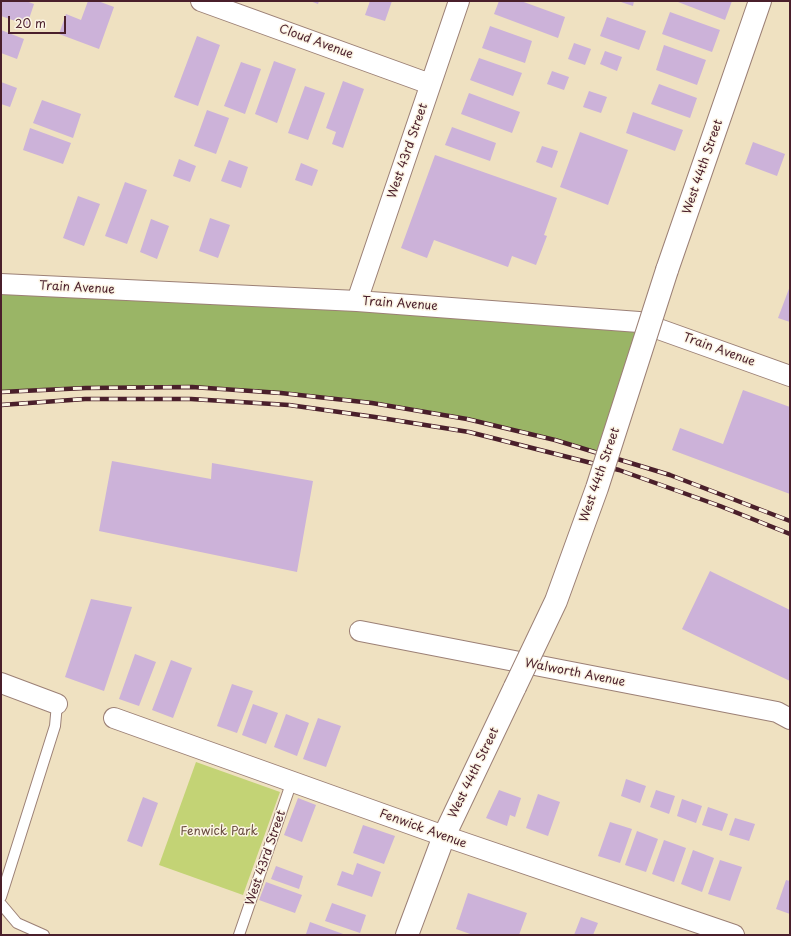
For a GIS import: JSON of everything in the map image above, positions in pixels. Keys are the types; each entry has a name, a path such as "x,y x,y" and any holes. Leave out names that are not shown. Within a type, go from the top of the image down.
{"street":[{"name":"Cloud Avenue","path":"201,1 430,84"},
{"name":"West 43rd Street","path":"357,301 459,1"},
{"name":"West 44th Street","path":"407,935 444,836 556,601 597,488 667,270 760,1"},
{"name":"Train Avenue","path":"1,284 357,301 639,322 790,376"},
{"name":"Walworth Avenue","path":"360,631 776,712 790,718"},
{"path":"1,683 57,704"},
{"name":"Fenwick Avenue","path":"114,718 712,931 734,935"}],"lane":[{"path":"1,897 54,726 57,704"},
{"name":"West 43rd Street","path":"239,935 292,781"},
{"path":"1,904 17,923 44,935"}],"green space":[{"path":"1,286 639,322 607,457 555,440 467,419 372,403 281,393 192,387 86,388 1,392"},
{"name":"Fenwick Park","path":"196,762 280,792 243,895 159,865"}],"building":[{"path":"1,1 26,1 34,4 27,25 1,16"},
{"path":"88,1 98,1 114,7 99,49 59,34 66,14 81,20"},
{"path":"310,1 319,1 318,4"},
{"path":"370,1 392,1 385,21 365,15"},
{"path":"499,1 521,1 565,17 558,38 494,14"},
{"path":"618,1 634,1 633,6"},
{"path":"678,1 732,1 725,20"},
{"path":"670,12 720,30 712,52 662,34"},
{"path":"607,17 646,31 639,50 600,36"},
{"path":"490,26 532,41 525,63 482,48"},
{"path":"1,30 24,39 17,59 1,53"},
{"path":"197,36 220,45 198,106 174,97"},
{"path":"574,43 591,49 585,65 568,59"},
{"path":"664,45 706,60 697,85 656,70"},
{"path":"605,51 622,57 617,71 600,64"},
{"path":"479,58 522,73 513,96 470,80"},
{"path":"274,61 296,69 277,123 255,114"},
{"path":"241,62 261,69 245,114 224,106"},
{"path":"552,71 569,77 564,90 547,84"},
{"path":"343,81 364,89 343,148 332,144 336,132 326,128"},
{"path":"1,82 17,88 10,107 1,104"},
{"path":"659,84 697,98 690,118 651,104"},
{"path":"305,86 325,93 308,140 288,133"},
{"path":"589,91 607,97 601,113 583,107"},
{"path":"469,93 520,112 512,133 461,114"},
{"path":"42,100 81,114 73,138 33,123"},
{"path":"207,110 229,118 216,154 194,146"},
{"path":"633,112 683,130 675,151 626,133"},
{"path":"452,127 496,143 490,161 445,145"},
{"path":"30,128 71,143 63,164 23,150"},
{"path":"580,132 628,150 608,205 560,187"},
{"path":"753,142 785,154 777,176 745,164"},
{"path":"542,146 558,151 552,168 536,162"},
{"path":"435,155 557,198 544,235 547,236 536,265 512,256 508,267 434,240 427,258 401,248"},
{"path":"179,159 196,166 190,182 173,176"},
{"path":"229,160 248,167 241,188 221,181"},
{"path":"301,163 318,170 312,186 295,180"},
{"path":"125,182 147,190 127,244 105,236"},
{"path":"78,196 100,204 84,246 63,238"},
{"path":"210,218 230,225 218,258 199,251"},
{"path":"151,219 169,226 157,259 140,252"},
{"path":"790,286 790,322 778,318"},
{"path":"743,390 790,407 790,494 672,450 680,428 723,444"},
{"path":"112,461 211,479 212,463 313,481 297,572 99,531"},
{"path":"710,571 790,610 790,681 682,629"},
{"path":"91,599 132,607 104,691 65,677"},
{"path":"135,654 156,662 139,706 119,699"},
{"path":"171,660 192,668 173,718 152,710"},
{"path":"232,684 253,691 237,733 217,726"},
{"path":"253,704 278,713 266,744 242,735"},
{"path":"286,714 309,723 297,756 274,747"},
{"path":"318,718 341,726 326,767 303,759"},
{"path":"626,779 646,786 640,803 621,796"},
{"path":"499,790 521,798 515,817 510,815 507,826 486,818"},
{"path":"656,790 675,796 669,814 650,807"},
{"path":"538,794 560,802 548,836 526,828"},
{"path":"143,797 158,803 142,847 127,841"},
{"path":"298,798 316,805 302,842 284,835"},
{"path":"682,799 702,806 696,823 677,816"},
{"path":"708,807 728,814 722,831 702,825"},
{"path":"735,818 755,824 749,841 729,835"},
{"path":"610,822 632,829 620,863 598,856"},
{"path":"363,825 395,836 384,864 353,853"},
{"path":"637,831 658,839 646,872 625,865"},
{"path":"664,840 686,848 674,882 652,874"},
{"path":"693,850 714,858 702,892 681,884"},
{"path":"720,860 742,867 730,901 708,894"},
{"path":"357,863 381,872 372,897 337,885 342,871 353,875"},
{"path":"276,866 303,876 299,889 271,879"},
{"path":"786,880 790,881 790,914 776,909"},
{"path":"266,882 302,895 295,913 259,900"},
{"path":"468,893 527,913 519,935 473,935 456,929"},
{"path":"332,903 366,915 360,933 325,921"},
{"path":"581,917 598,923 593,935 574,935"},
{"path":"310,922 346,935 306,934"}],"railway":[{"path":"1,392 86,388 192,387 281,393 372,403 467,419 555,440 670,475 790,521"},
{"path":"1,405 85,399 191,399 289,405 469,432 619,470 720,506 790,534"}]}
